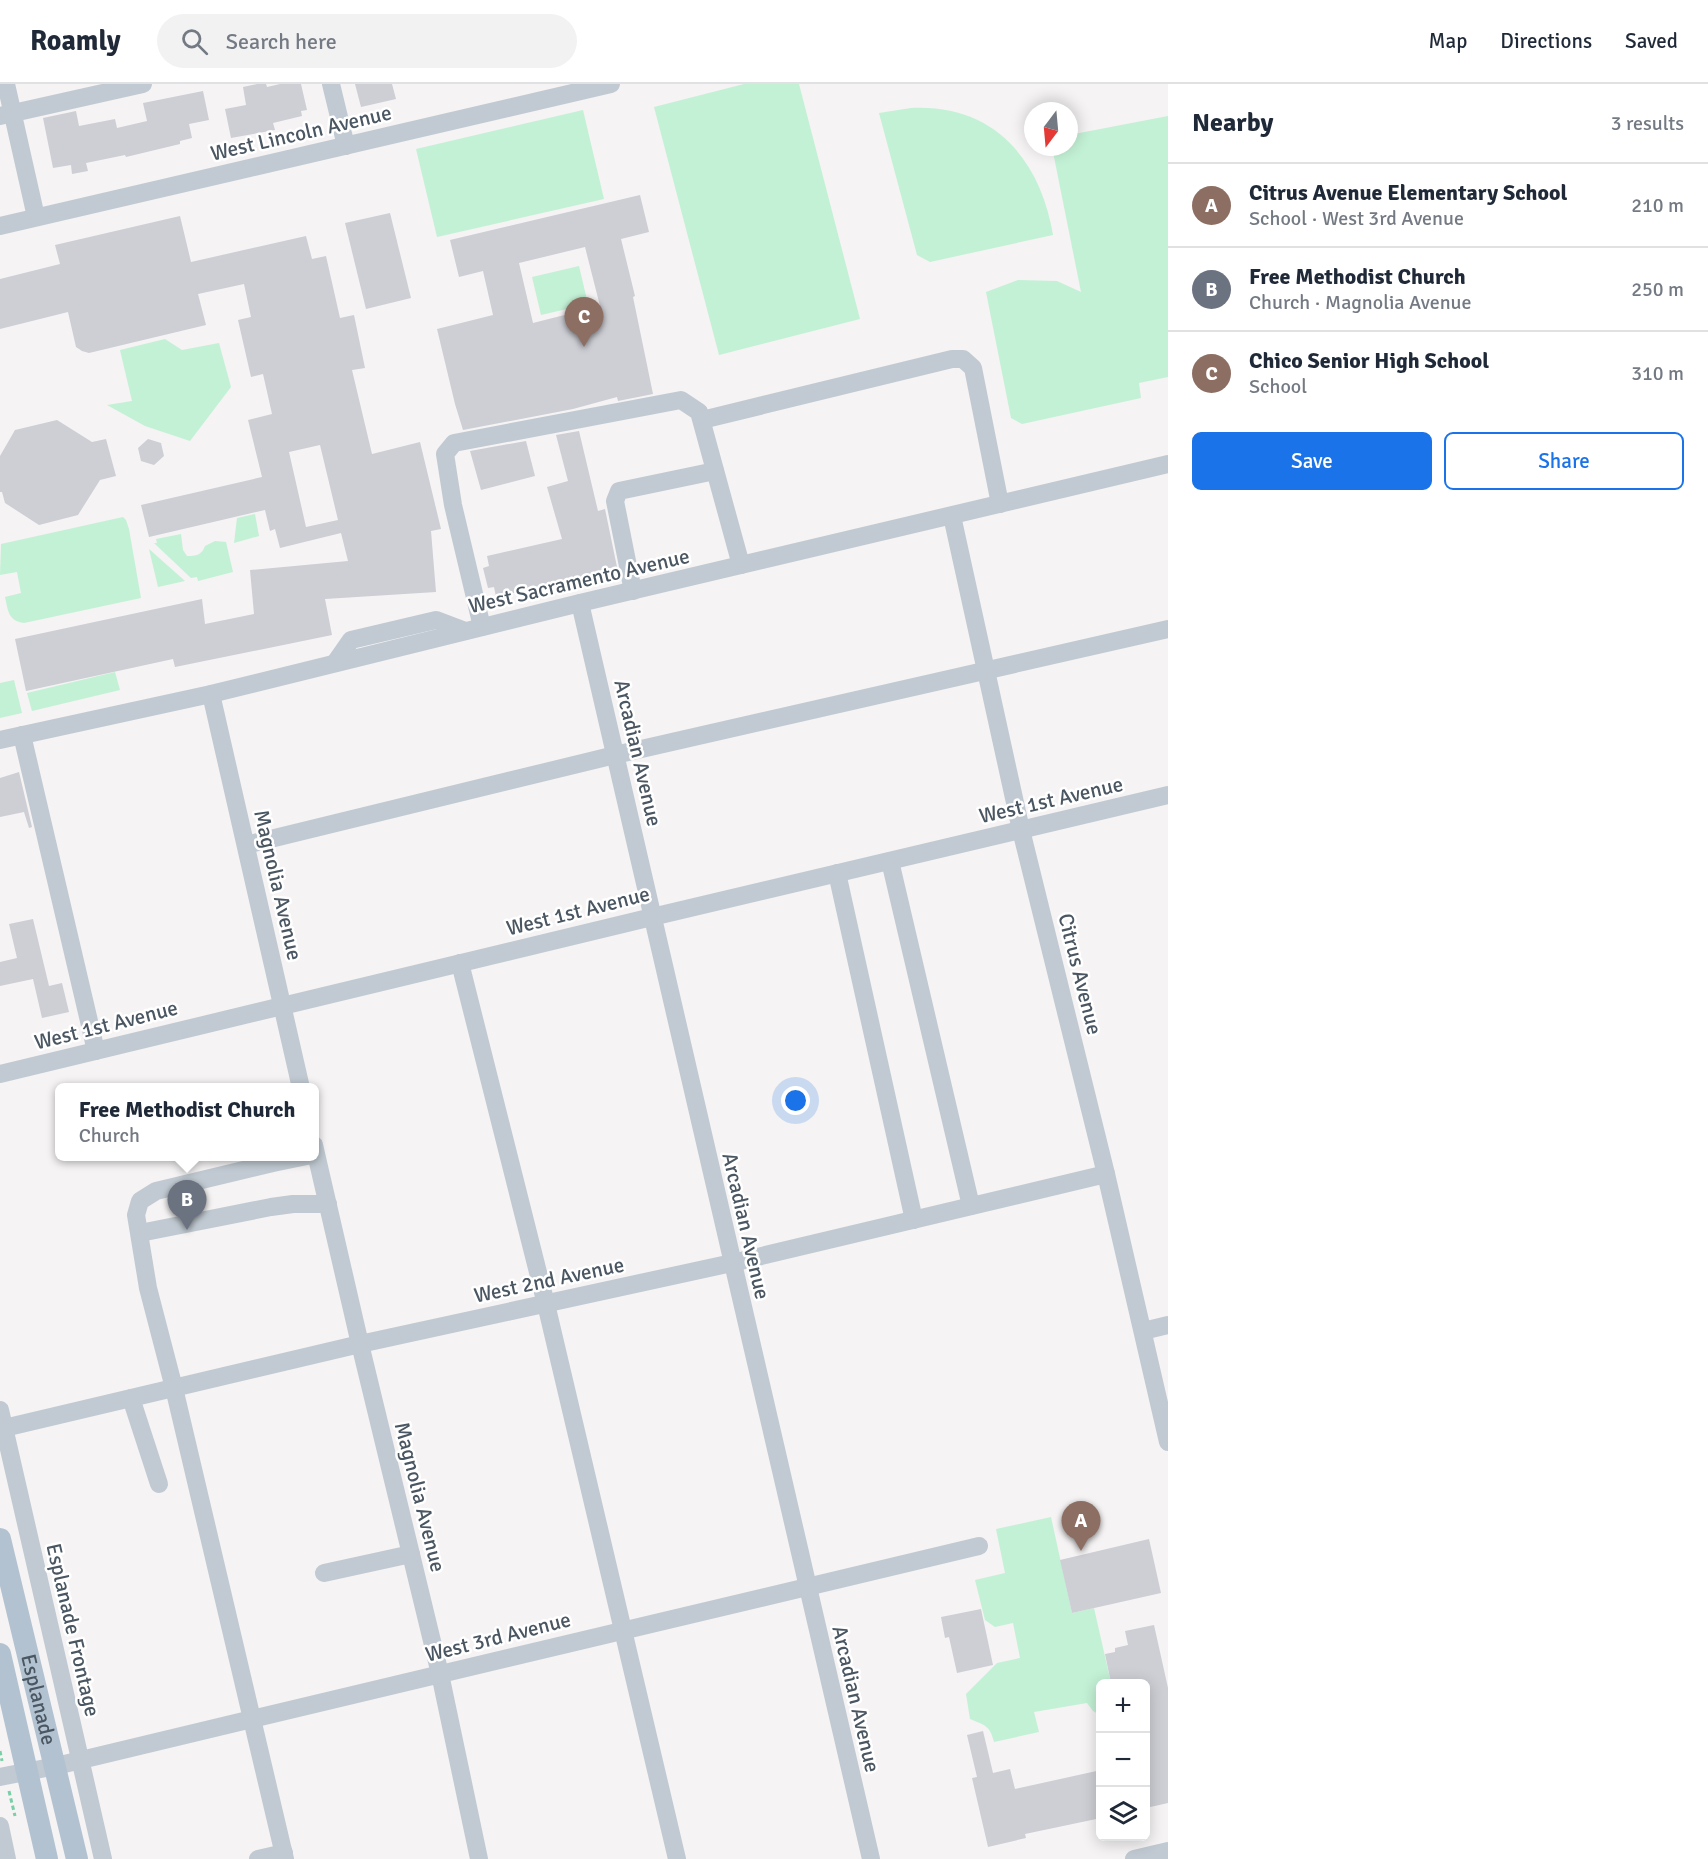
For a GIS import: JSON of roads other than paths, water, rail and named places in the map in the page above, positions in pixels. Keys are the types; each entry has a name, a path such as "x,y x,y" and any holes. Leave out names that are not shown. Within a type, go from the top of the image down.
{"main road":[{"name":"Esplanade","path":"0,1539 77,1859"},
{"name":"Esplanade","path":"0,1654 11,1775 47,1859"}],"street":[{"path":"6,84 6,114 36,217"},
{"path":"6,114 143,84"},
{"path":"331,84 346,146"},
{"name":"West Lincoln Avenue","path":"0,226 611,84"},
{"path":"700,416 952,359 963,359 973,368 1000,504"},
{"path":"473,629 445,454 454,443 681,400 700,416 741,565"},
{"name":"West Sacramento Avenue","path":"0,740 211,694 580,603 1168,464"},
{"path":"633,591 615,501 619,491 715,471"},
{"name":"Citrus Avenue","path":"952,516 1021,830 1106,1174 1168,1442"},
{"name":"Arcadian Avenue","path":"580,603 871,1859"},
{"path":"246,845 615,755 1168,629"},
{"name":"Magnolia Avenue","path":"211,694 300,1083"},
{"path":"22,735 96,1051"},
{"name":"West 1st Avenue","path":"0,1074 1168,795"},
{"path":"890,861 971,1206"},
{"path":"837,873 914,1220"},
{"path":"460,963 546,1304 677,1859"},
{"path":"258,1859 284,1856 174,1388 148,1287 136,1215 140,1201 156,1191 281,1161"},
{"name":"Magnolia Avenue","path":"315,1161 328,1204 440,1674 479,1859"},
{"name":"West 2nd Avenue","path":"2,1429 360,1344 732,1263 1106,1174"},
{"path":"140,1233 272,1207 293,1204 328,1204"},
{"path":"1143,1331 1168,1326"},
{"path":"131,1398 159,1484"},
{"name":"Esplanade Frontage","path":"0,1410 2,1429 104,1859"},
{"name":"West 3rd Avenue","path":"11,1775 979,1546"},
{"path":"324,1573 411,1554"},
{"path":"8,1859 9,1825"},
{"path":"1134,1859 1168,1851"}],"place":[{"name":"Chico Senior High School","path":"584,347"},
{"name":"Free Methodist Church","path":"187,1230"},
{"name":"Citrus Avenue Elementary School","path":"1081,1551"}]}
